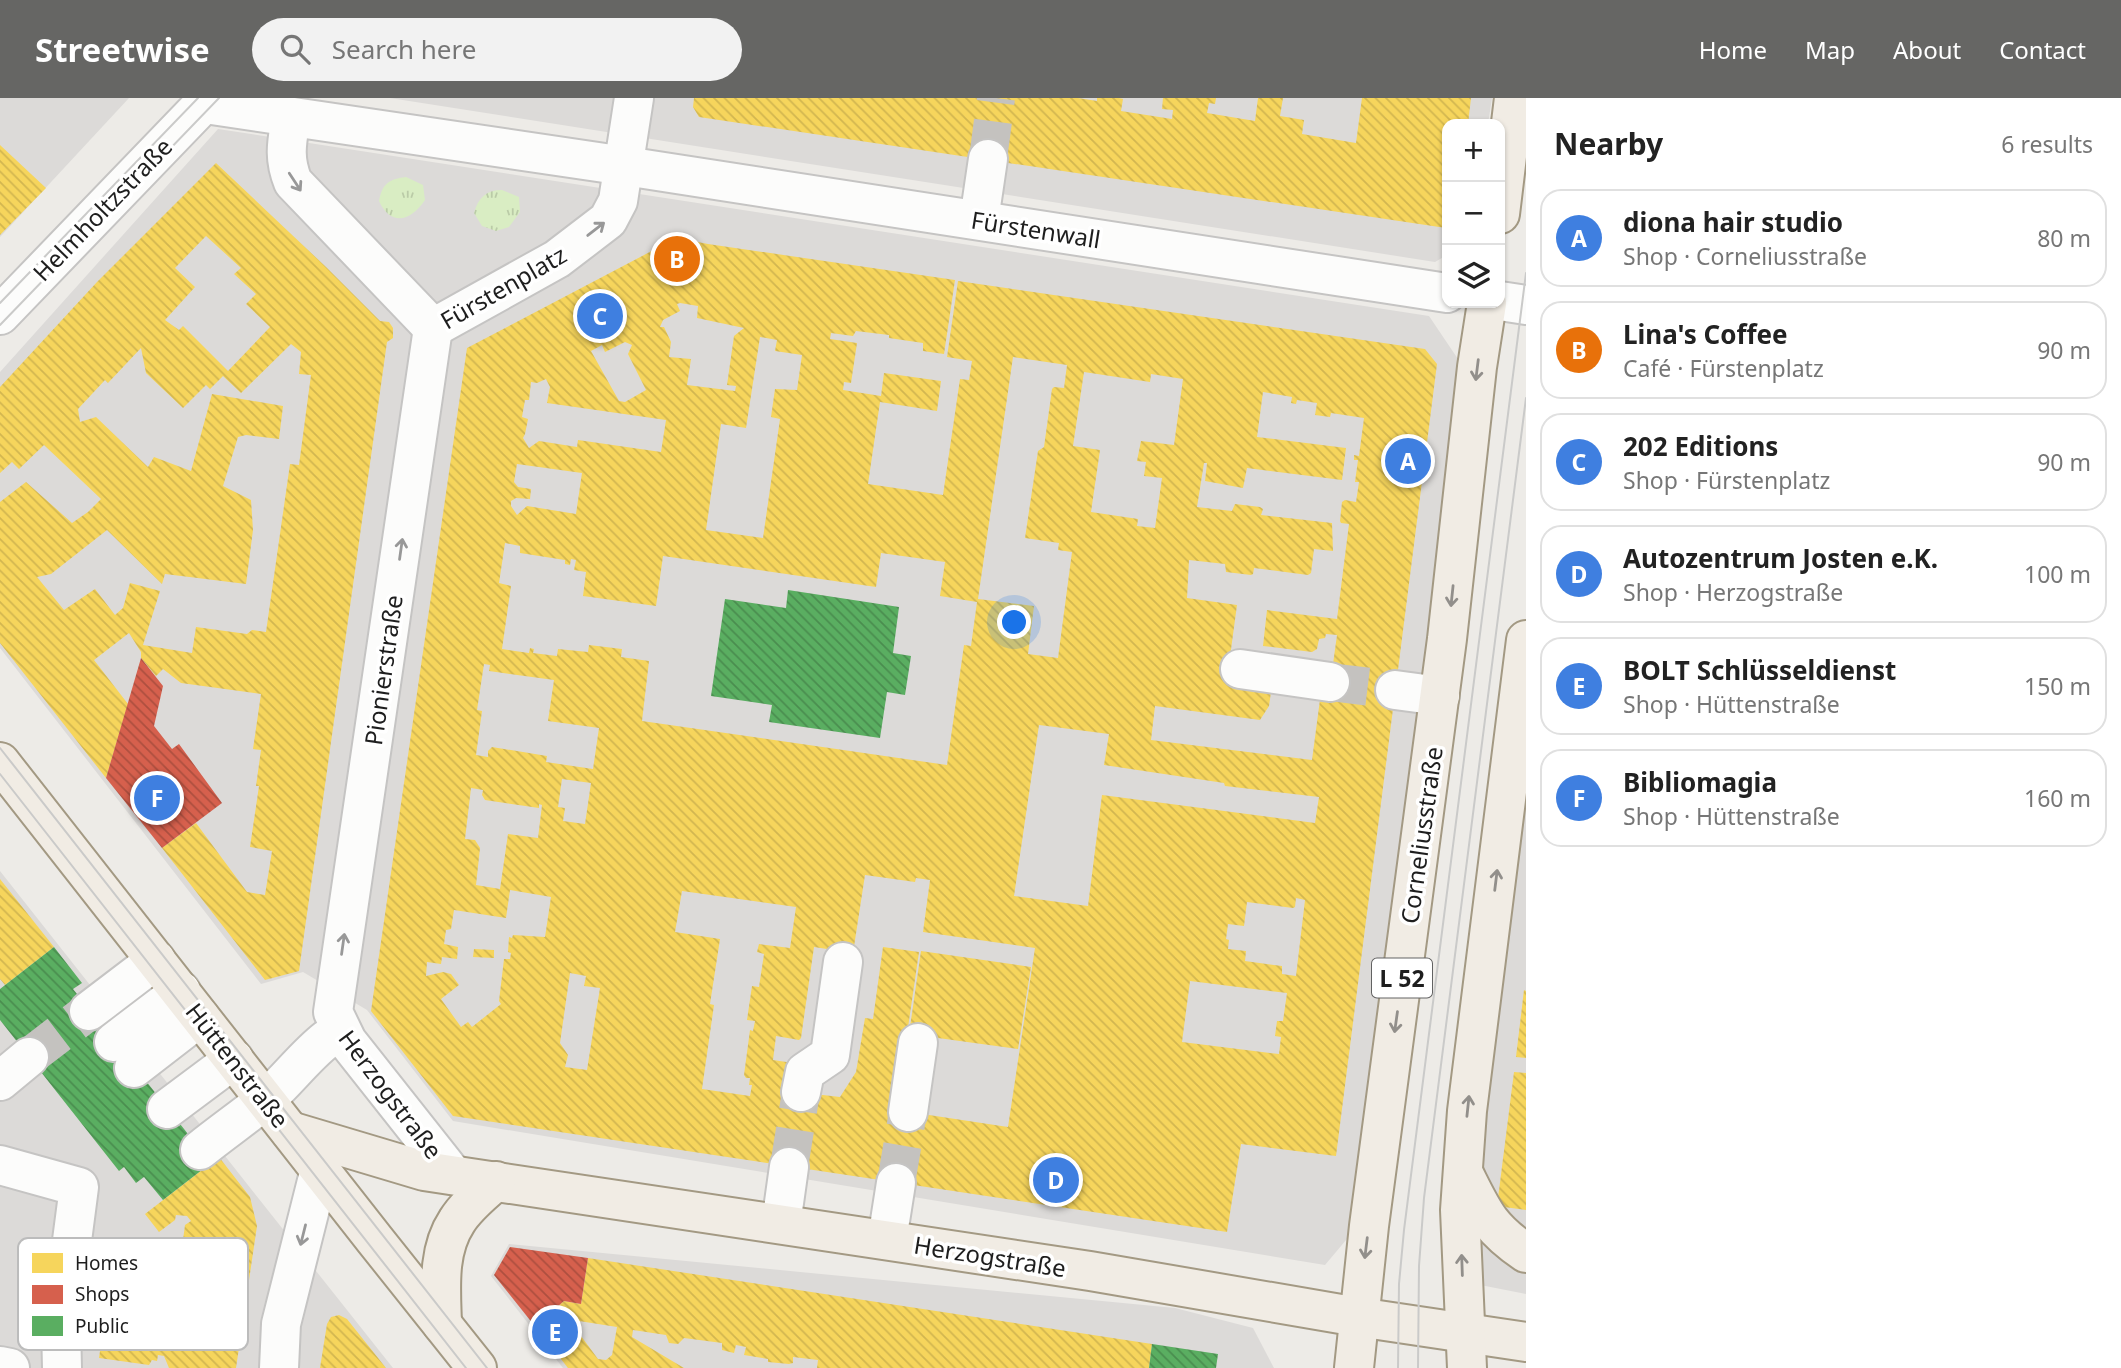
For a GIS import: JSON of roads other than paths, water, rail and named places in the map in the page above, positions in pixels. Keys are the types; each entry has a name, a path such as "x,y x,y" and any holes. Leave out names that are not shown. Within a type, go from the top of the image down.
{"main road":[{"path":"1504,182 1514,98"},
{"name":"Corneliusstraße","path":"1354,1368 1368,1226 1440,696 1477,367 1486,308"},
{"path":"1466,1351 1460,1210 1467,1111 1526,640"},
{"name":"Hüttenstraße","path":"0,762 477,1368"},
{"name":"Herzogstraße","path":"290,1131 424,1171 1090,1271 1358,1317 1466,1351 1526,1342"},
{"path":"1464,1174 1485,1217 1500,1234 1526,1253"},
{"path":"442,1324 441,1268 450,1235 468,1208 496,1181"}],"street":[{"name":"Fürstenplatz","path":"291,117 285,149 286,166 293,182 433,328 557,259 608,220 618,201 634,98"},
{"path":"207,101 291,117 625,166"},
{"name":"Helmholtzstraße","path":"0,315 207,101"},
{"path":"979,220 988,159"},
{"name":"Fürstenwall","path":"625,166 1442,291"},
{"path":"1505,302 1526,305"},
{"name":"Pionierstraße","path":"330,1025 433,328"},
{"path":"1240,669 1330,682"},
{"path":"1395,690 1440,696"},
{"path":"89,1011 156,960"},
{"path":"801,1092 805,1072 830,1055 843,962"},
{"path":"200,1150 265,1099 294,1071 330,1025"},
{"name":"Herzogstraße","path":"330,1025 347,1041 453,1175"},
{"path":"208,1026 142,1077 208,1026"},
{"path":"908,1112 918,1043"},
{"path":"0,1081 29,1057"},
{"path":"0,1165 79,1187 72,1238"},
{"path":"781,1224 789,1167"},
{"path":"279,1368 281,1324 320,1169"},
{"path":"887,1240 896,1183"},
{"path":"62,1350 62,1368"},
{"path":"0,1366 10,1368"}],"tunnel":[{"path":"988,159 996,98"},
{"path":"1330,682 1395,690"},
{"path":"29,1057 89,1011"},
{"path":"789,1167 801,1092"},
{"path":"896,1183 908,1112"}],"tram line":[{"path":"0,303 198,98"},
{"path":"0,325 219,98"},
{"path":"1398,1368 1399,1284 1404,1230 1526,273"},
{"path":"1418,1368 1419,1266 1424,1198 1526,398"},
{"path":"0,748 487,1368"},
{"path":"0,774 466,1368"}],"place":[{"name":"Lina's Coffee","path":"677,259"},
{"name":"202 Editions","path":"600,316"},
{"name":"diona hair studio","path":"1408,461"},
{"name":"Bibliomagia","path":"157,798"},
{"name":"Autozentrum Josten e.K.","path":"1056,1180"},
{"name":"BOLT Schlüsseldienst","path":"555,1332"}]}
